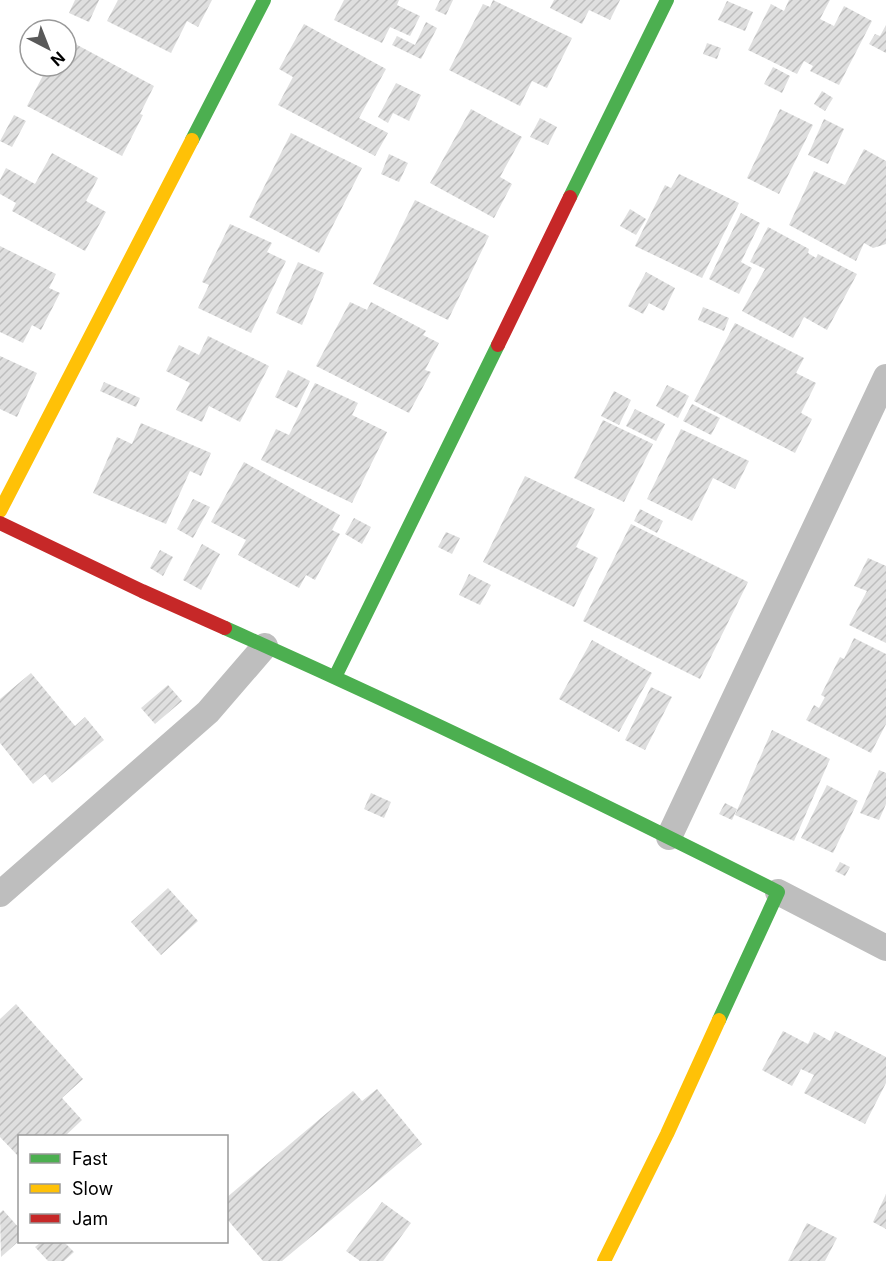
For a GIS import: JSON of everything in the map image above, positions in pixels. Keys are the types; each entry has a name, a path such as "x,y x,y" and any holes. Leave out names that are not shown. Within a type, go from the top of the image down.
{"street":[{"path":"0,511 264,0"},
{"path":"335,677 667,0"},
{"path":"669,837 886,377"},
{"path":"0,523 142,591 335,677 669,837 886,948"},
{"path":"0,894 208,712 265,646"},
{"path":"604,1261 667,1134 778,892"}],"building":[{"path":"75,0 99,0 89,22 69,13"},
{"path":"118,0 212,0 198,27 187,21 171,53 107,21"},
{"path":"344,0 399,0 397,5 420,16 410,36 390,27 382,43 334,20"},
{"path":"440,0 453,0 446,15 435,10"},
{"path":"493,0 572,38 547,88 532,81 520,106 449,70 483,4 490,7"},
{"path":"554,0 620,0 610,20 589,10 582,24 550,8"},
{"path":"789,0 830,0 820,19 834,26 844,6 872,21 839,85 810,71 813,66 804,61 797,74 748,50 771,4 784,11"},
{"path":"727,1 753,12 745,31 718,20"},
{"path":"426,22 437,28 421,59 392,45 397,36 415,45"},
{"path":"304,24 386,69 359,118 388,133 375,156 278,105 293,77 279,69"},
{"path":"886,25 886,53 869,44 875,34 880,36"},
{"path":"707,43 721,48 717,59 703,54"},
{"path":"78,45 154,86 140,114 143,115 122,156 27,106 42,78 78,78"},
{"path":"773,67 790,76 782,93 764,84"},
{"path":"396,83 421,95 409,121 393,113 388,123 378,117"},
{"path":"822,91 833,98 825,111 814,104"},
{"path":"471,109 522,137 500,177 512,184 494,218 430,183"},
{"path":"780,109 813,125 779,194 747,178"},
{"path":"14,115 26,121 12,147 0,141"},
{"path":"540,118 557,127 548,145 530,137"},
{"path":"824,119 844,129 828,164 808,155"},
{"path":"291,133 362,168 319,253 249,217"},
{"path":"864,149 886,161 886,244 873,248 864,243 856,261 789,225 814,171 845,185"},
{"path":"52,153 98,178 86,201 106,212 85,251 12,211 16,203 0,194 0,180 6,168 35,184"},
{"path":"389,154 408,163 399,182 381,174"},
{"path":"679,174 739,203 702,278 635,246 665,185 671,188"},
{"path":"415,200 489,236 448,320 373,284"},
{"path":"630,209 646,219 636,235 620,226"},
{"path":"741,213 760,223 741,262 752,268 739,294 709,279"},
{"path":"230,224 272,243 267,252 286,261 251,333 198,308 209,285 202,282"},
{"path":"768,227 809,249 808,253 816,258 818,254 857,274 827,330 804,317 793,338 742,311 765,269 750,262"},
{"path":"0,246 56,274 49,288 60,293 41,330 32,325 23,343 0,332"},
{"path":"298,262 324,273 302,325 276,313"},
{"path":"646,272 675,288 664,311 649,303 643,314 628,306"},
{"path":"350,302 367,310 371,302 426,331 423,335 439,343 425,370 431,372 409,413 316,366"},
{"path":"703,307 729,318 724,331 698,320"},
{"path":"735,323 804,358 796,373 816,383 801,413 812,419 795,453 694,401"},
{"path":"208,336 269,366 240,422 209,406 202,422 176,410 190,383 166,371 179,345 199,355"},
{"path":"0,356 37,373 17,417 0,409"},
{"path":"288,370 310,381 297,408 275,397"},
{"path":"104,382 140,398 136,407 100,391"},
{"path":"315,383 358,403 352,415 387,432 352,503 261,460 276,429 289,435"},
{"path":"667,385 689,396 678,418 656,406"},
{"path":"614,391 631,400 619,425 601,416"},
{"path":"692,404 720,418 711,435 683,421"},
{"path":"635,409 665,424 656,441 626,426"},
{"path":"603,420 653,444 624,502 574,478"},
{"path":"141,423 211,453 201,476 190,471 166,524 93,493 117,437 132,444"},
{"path":"681,429 749,461 735,489 713,478 692,521 647,499"},
{"path":"244,462 340,515 332,530 340,534 315,580 306,575 299,588 238,555 246,540 211,522"},
{"path":"525,476 595,509 576,547 598,558 574,607 483,562"},
{"path":"193,499 210,507 193,538 177,529"},
{"path":"640,509 663,521 657,533 634,521"},
{"path":"354,518 371,527 362,544 345,534"},
{"path":"631,524 748,582 700,679 583,621"},
{"path":"446,532 460,538 452,554 438,547"},
{"path":"202,544 220,554 201,590 183,580"},
{"path":"160,550 173,557 163,576 150,568"},
{"path":"868,558 886,566 886,643 849,625 867,591 854,586"},
{"path":"469,574 491,585 480,605 459,595"},
{"path":"854,638 886,654 886,724 871,753 806,720 814,705 819,708 825,697 821,695 840,657 844,659"},
{"path":"592,640 652,673 619,732 559,699"},
{"path":"31,673 75,726 85,717 104,740 52,783 45,774 33,784 0,743 0,699"},
{"path":"168,685 182,701 155,724 141,708"},
{"path":"651,687 672,697 645,750 625,740"},
{"path":"772,730 830,759 794,841 735,815"},
{"path":"879,770 886,773 886,804 879,820 860,813"},
{"path":"827,785 858,801 833,853 801,838"},
{"path":"371,793 391,802 384,818 364,809"},
{"path":"725,803 737,809 732,820 719,814"},
{"path":"840,862 850,867 845,876 835,871"},
{"path":"168,888 198,921 161,955 131,922"},
{"path":"16,1004 83,1079 62,1098 82,1120 66,1135 18,1135 18,1156 0,1137 0,1019"},
{"path":"783,1031 808,1044 814,1032 830,1041 835,1031 886,1057 886,1083 865,1124 804,1093 814,1075 801,1069 792,1086 762,1070"},
{"path":"377,1089 422,1144 282,1261 263,1261 228,1220 228,1196 353,1091 362,1101"},
{"path":"886,1194 886,1229 873,1222"},
{"path":"382,1202 411,1223 383,1261 360,1261 346,1251"},
{"path":"3,1210 18,1227 18,1242 1,1257 0,1213"},
{"path":"807,1223 837,1238 825,1261 788,1261"},
{"path":"40,1243 65,1243 74,1252 64,1261 48,1261 35,1247"}],"traffic: fast":[{"path":"192,140 264,0"},
{"path":"570,197 667,0"},
{"path":"335,677 498,345"},
{"path":"225,628 365,691 778,892 719,1020"}],"traffic: slow":[{"path":"0,511 192,140"},
{"path":"604,1261 667,1134 719,1020"}],"traffic: jam":[{"path":"498,345 570,197"},
{"path":"0,523 225,628"}]}
